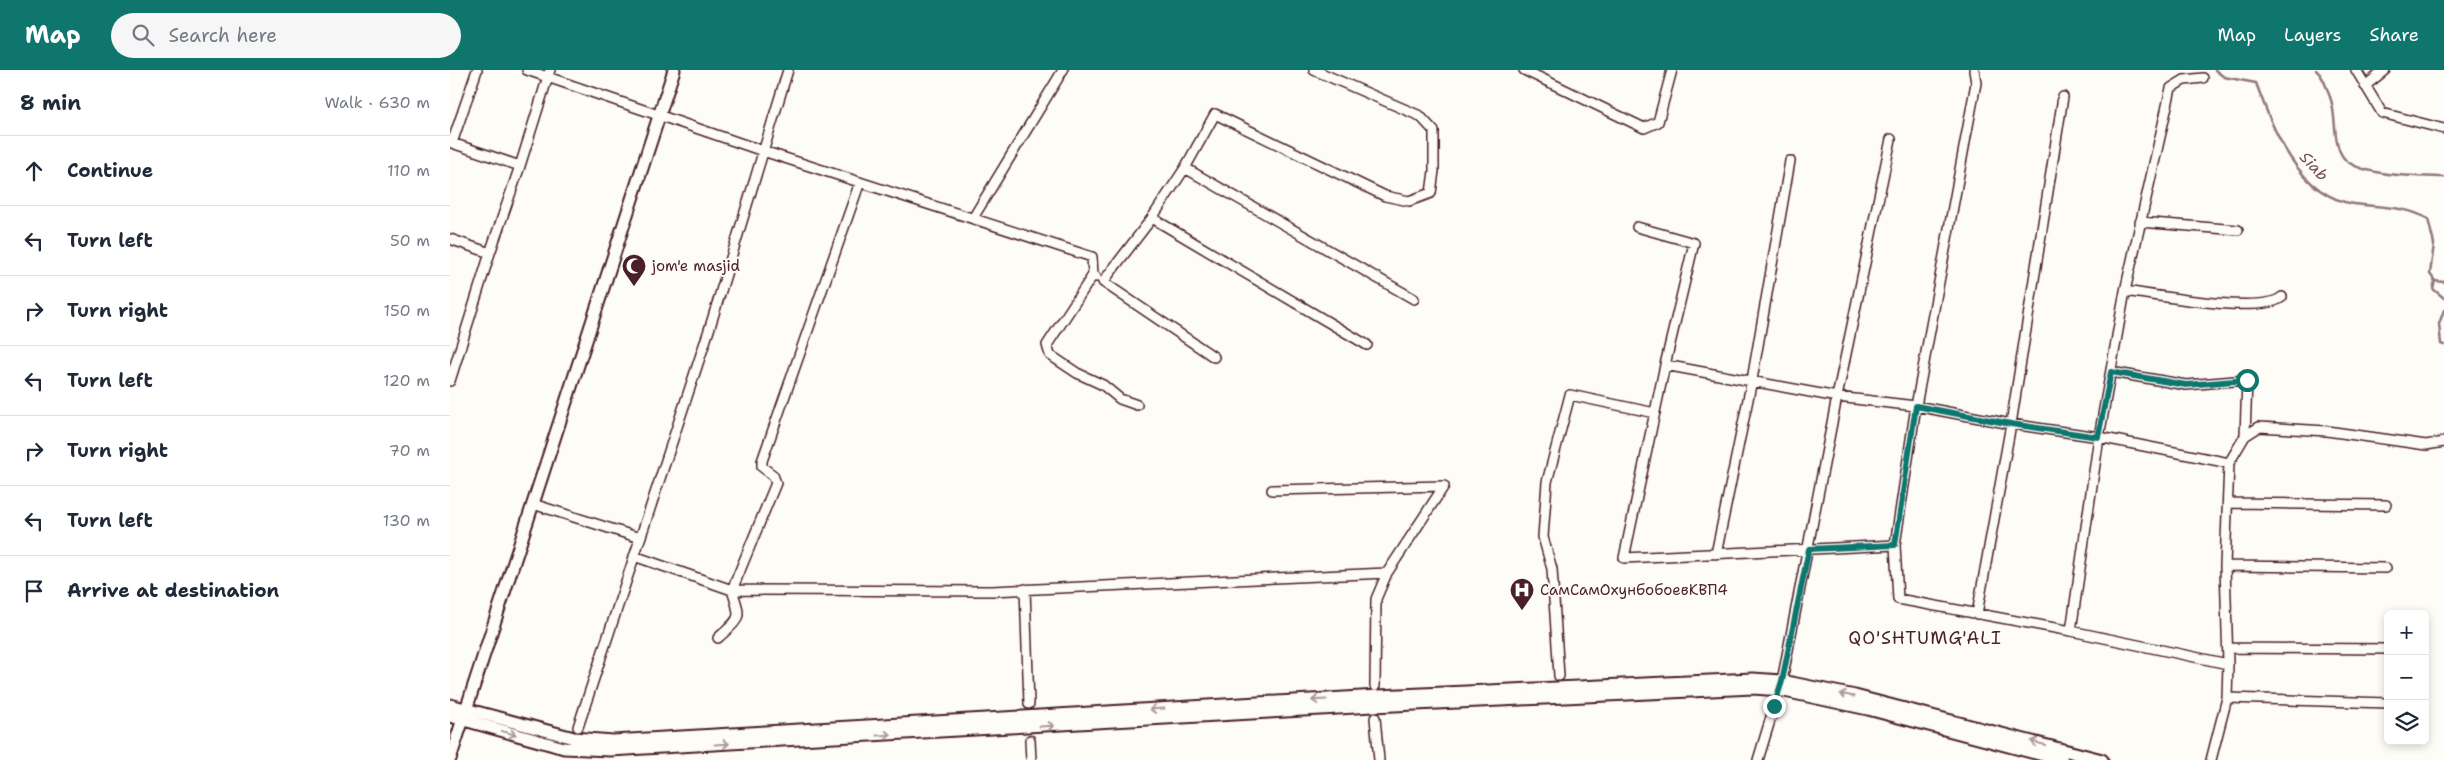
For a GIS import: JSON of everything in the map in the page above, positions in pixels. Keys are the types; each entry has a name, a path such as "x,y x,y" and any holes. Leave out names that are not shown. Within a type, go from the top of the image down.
{"main road":[{"path":"450,759 674,70"},
{"path":"1781,686 2062,760"},
{"path":"450,705 464,715 564,748 610,750 1373,706 1781,686 1855,696 2102,760"},
{"path":"450,716 464,715"}],"street":[{"path":"477,70 451,142 520,166"},
{"path":"527,70 549,73 763,151 1092,257 1093,275 1047,344 1050,355 1077,373 1103,385 1120,399 1137,405"},
{"path":"578,727 710,327 788,70"},
{"path":"972,218 1063,70"},
{"path":"1103,282 1152,218 1185,168 1215,114 1384,196 1408,201 1431,193 1434,171 1434,131 1420,116 1314,70"},
{"path":"1524,70 1644,128 1658,122 1672,70"},
{"path":"1974,70 1976,84 1916,406 1895,545 1898,599 2071,631 2228,664"},
{"path":"2356,70 2382,113 2444,129"},
{"path":"2365,86 2385,70"},
{"path":"450,381 549,73"},
{"path":"2071,631 2098,437 2125,291 2171,88 2184,80 2203,78"},
{"path":"1977,614 2011,424 2062,97"},
{"path":"1758,760 1781,686 1837,397 1891,139"},
{"path":"1716,554 1752,380 1790,161"},
{"path":"1185,168 1414,299"},
{"path":"718,638 739,617 740,612 732,590 776,483 773,475 762,467 762,461 860,182"},
{"path":"1152,218 1367,344"},
{"path":"2140,222 2238,230"},
{"path":"1637,227 1694,243 1665,365 1624,558 1895,545"},
{"path":"450,239 490,253"},
{"path":"1093,275 1214,357"},
{"path":"2125,291 2212,303 2268,304 2277,302 2282,297"},
{"path":"1665,365 1837,397 1916,406 2011,424 2098,437 2229,464"},
{"path":"2111,372 2186,385 2247,380 2245,436"},
{"path":"1559,676 1552,569 1543,537 1547,482 1570,395 1655,413"},
{"path":"2211,760 2227,698 2228,648 2225,566 2229,503 2229,464 2245,436 2259,427 2327,431 2426,444 2444,442"},
{"path":"1272,490 1444,486 1387,573 1376,599 1375,686"},
{"path":"2229,503 2386,505"},
{"path":"533,504 640,538"},
{"path":"634,556 732,590 1025,590 1387,573"},
{"path":"2225,566 2386,568"},
{"path":"1025,590 1029,704"},
{"path":"2228,648 2384,648"},
{"path":"2227,698 2384,703"},
{"path":"1375,718 1379,760"},
{"path":"1030,740 1031,760"}],"waterway":[{"name":"Siab","path":"2215,70 2224,77 2256,83 2271,120 2290,158 2317,188 2334,198 2354,204 2402,209 2428,219 2434,244 2430,274 2435,281 2444,282"},
{"path":"2316,70 2323,79 2332,104 2337,144 2343,157 2350,164 2375,172 2406,176 2444,177"},
{"path":"2435,281 2433,289 2444,298"},
{"path":"2444,310 2439,324 2441,344 2444,345"}],"place":[{"name":"jom'e masjid","path":"634,287"},
{"name":"СамСамОхунбобоевКВП4","path":"1522,611"}],"district":[{"name":"QO'SHTUMG'ALI","path":"1925,638"}],"route":[{"path":"1774,706 1780,690 1809,549 1895,545 1916,406 2011,424 2098,437 2111,372 2186,385 2247,380"}]}
